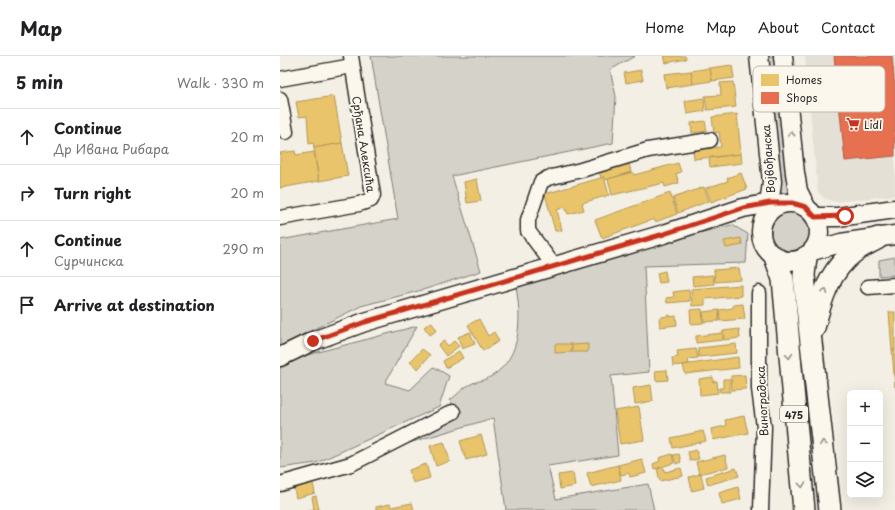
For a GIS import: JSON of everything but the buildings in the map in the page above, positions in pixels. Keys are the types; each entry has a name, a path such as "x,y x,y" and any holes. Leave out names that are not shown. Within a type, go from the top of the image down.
{"highway":[{"path":"812,343 819,306 836,270 854,252 886,236"},
{"name":"475","path":"809,254 804,275 830,510"},
{"name":"475","path":"775,257 783,279 804,510"}],"main road":[{"name":"Војвођанска","path":"759,56 760,66"},
{"path":"783,56 784,66"},
{"name":"Војвођанска","path":"765,112 774,206"},
{"path":"789,112 798,191 818,225 819,234 817,243 809,254"},
{"path":"736,211 760,187 770,162"},
{"path":"280,357 313,341 365,322 736,211 798,204 811,212 838,216 895,209"},
{"path":"774,206 763,221 761,233 765,247 775,257 791,261 824,246 886,236"},
{"path":"736,211 750,221 761,233"}],"street":[{"path":"280,79 352,61"},
{"name":"Срђана Алексића","path":"280,218 365,203 371,200 373,195 352,61"},
{"path":"280,99 286,132"},
{"path":"554,266 528,231 528,220 541,182 548,178 648,150 681,143 710,140"},
{"path":"868,287 895,284"},
{"name":"Виноградска","path":"759,293 760,389 764,427 761,510"},
{"path":"280,484 350,464 453,412"}],"shaded area":[{"path":"371,56 635,56 610,70 616,96 613,143 452,176 481,271 426,289 361,306 280,346 280,240 398,219"},
{"path":"767,56 774,56 775,66 768,66"},
{"name":"Lidl","path":"805,56 895,56 895,195 835,202 824,198 818,192 810,112 885,112 885,66 806,66"},
{"path":"771,112 780,112 787,180 791,196 777,197"},
{"path":"795,212 802,215 808,221 811,232 810,240 802,249 795,252 787,252 780,249 772,240 771,228 774,221 783,213"},
{"path":"732,225 748,234 746,263 644,266 649,372 611,376 618,455 548,466 556,499 648,484 654,510 506,510 493,418 409,443 424,431 457,414 450,400 470,384 492,376 502,368 510,358 515,347 519,323 516,286 640,247"},
{"path":"895,257 895,275 879,276 879,260"},
{"path":"417,326 385,383 410,390 434,367 449,376 439,407 316,463 280,468 280,368 307,355"}],"place":[{"name":"Lidl","path":"853,124"}],"route":[{"path":"313,341 365,322 664,234 743,208 770,203 792,203 806,207 815,217 824,218 845,216"}]}
